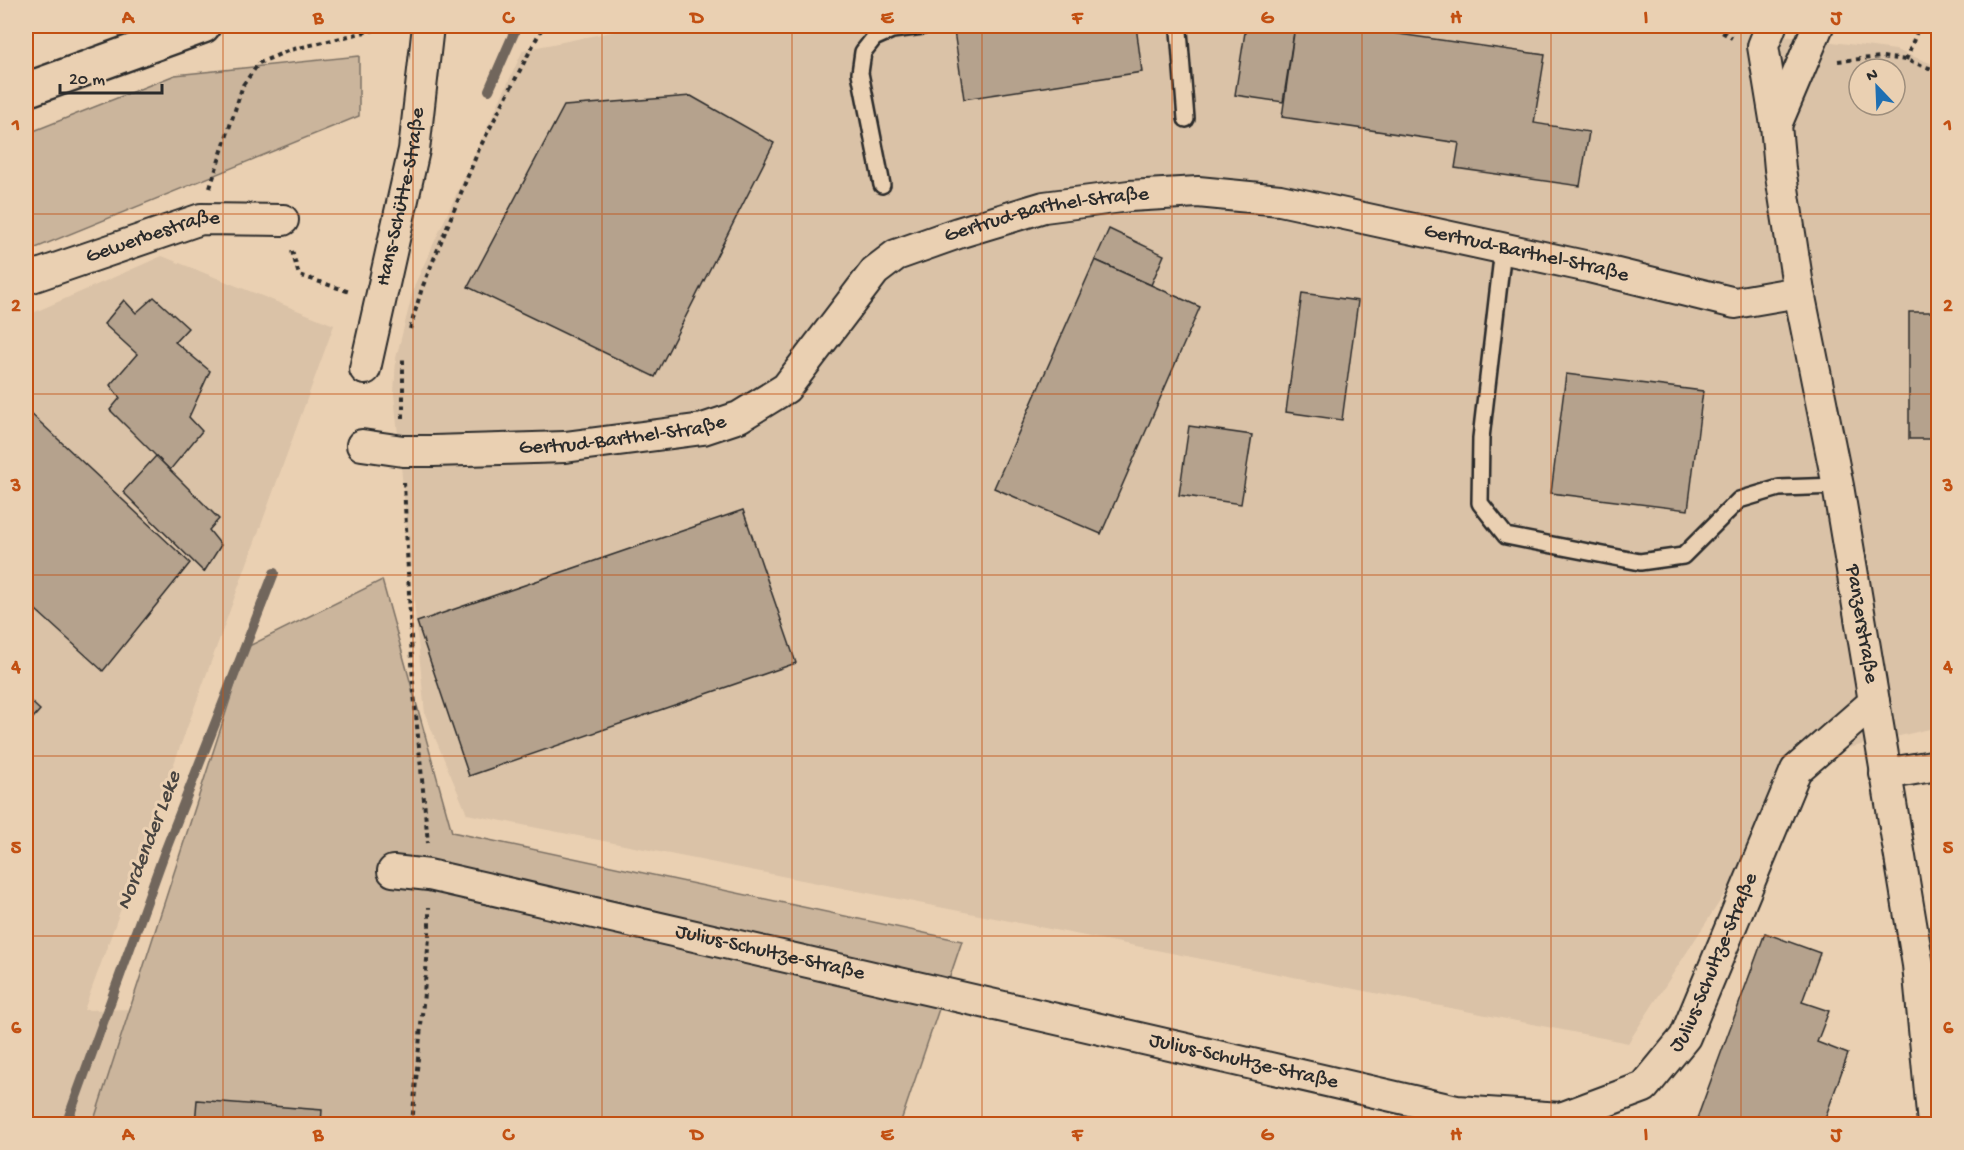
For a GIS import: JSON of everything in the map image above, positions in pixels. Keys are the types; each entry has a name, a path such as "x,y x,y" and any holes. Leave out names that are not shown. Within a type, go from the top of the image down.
{"main road":[{"path":"26,90 203,26"}],"street":[{"name":"Hans-Schütte-Straße","path":"365,369 414,150 428,26"},
{"name":"Panzerstraße","path":"1771,26 1763,45 1776,125 1780,169 1800,292 1838,486 1918,965 1933,1125"},
{"name":"Panzerstraße","path":"1776,125 1818,26"},
{"name":"Gertrud-Barthel-Straße","path":"362,445 403,451 565,447 703,429 739,417 786,388 875,271 896,255 1044,207 1129,196 1198,192 1280,200 1735,303 1800,292"},
{"name":"Gewerbestraße","path":"26,279 201,219 283,220"},
{"name":"Julius-Schultze-Straße","path":"393,871 429,875 1457,1111 1561,1118 1644,1088 1685,1037 1796,770 1874,702"},
{"path":"1885,774 1938,765"}],"lane":[{"path":"882,185 860,73 863,52 874,38 892,30 923,26"},
{"path":"1177,26 1186,118"},
{"path":"1503,249 1481,438 1480,503 1506,536 1640,562 1683,556 1739,500 1779,488 1838,486"}],"path":[{"path":"201,219 243,86 259,63 290,50 391,26"},
{"path":"409,331 422,288 479,149 543,26"},
{"path":"1907,57 1919,26"},
{"path":"1806,56 1847,61"},
{"path":"1907,60 1938,71"},
{"path":"283,220 299,275 350,292 381,296"},
{"path":"403,352 403,451 413,683 428,825 429,875 429,938 412,1125"}],"shaded area":[{"path":"641,26 1707,26 1896,50 1938,66 1938,727 1814,756 1628,1043 467,814 425,714 394,394 396,358 415,284 523,50"},
{"path":"359,56 359,116 26,252 26,134 175,75"},
{"path":"162,256 334,325 84,1010 369,1005 356,1124 26,1124 26,316"},
{"path":"382,580 452,832 962,941 900,1124 95,1124 94,1120 247,647"}],"building":[{"path":"989,26 1136,26 1142,72 964,99 954,31"},
{"path":"1246,26 1295,26 1283,102 1235,95"},
{"path":"1295,26 1343,26 1545,55 1534,123 1589,132 1580,186 1455,168 1459,143 1282,117"},
{"path":"691,96 774,143 655,377 468,287 564,106"},
{"path":"1109,229 1164,255 1151,285 1095,260"},
{"path":"1095,260 1200,307 1101,534 994,488"},
{"path":"1302,293 1358,301 1342,420 1286,412"},
{"path":"154,297 188,328 175,342 210,371 189,417 202,431 170,470 110,410 120,398 110,385 137,354 104,324 124,300 136,313"},
{"path":"1909,312 1938,312 1938,439 1909,439"},
{"path":"1566,374 1703,391 1688,510 1551,493"},
{"path":"26,409 190,563 103,671 26,601"},
{"path":"1189,426 1252,435 1241,504 1179,495"},
{"path":"156,456 219,519 209,530 221,545 204,572 123,492"},
{"path":"743,510 796,663 469,776 417,622"},
{"path":"1934,622 1938,622 1938,653"},
{"path":"26,697 40,710 26,726"},
{"path":"1765,933 1820,953 1802,1002 1829,1011 1817,1042 1848,1054 1823,1124 1695,1124"},
{"path":"197,1100 322,1110 321,1124 195,1124"}],"waterway":[{"name":"Nordender Leke","path":"489,90 517,26"},
{"name":"Nordender Leke","path":"69,1124 68,1119 164,854 274,573"}]}
